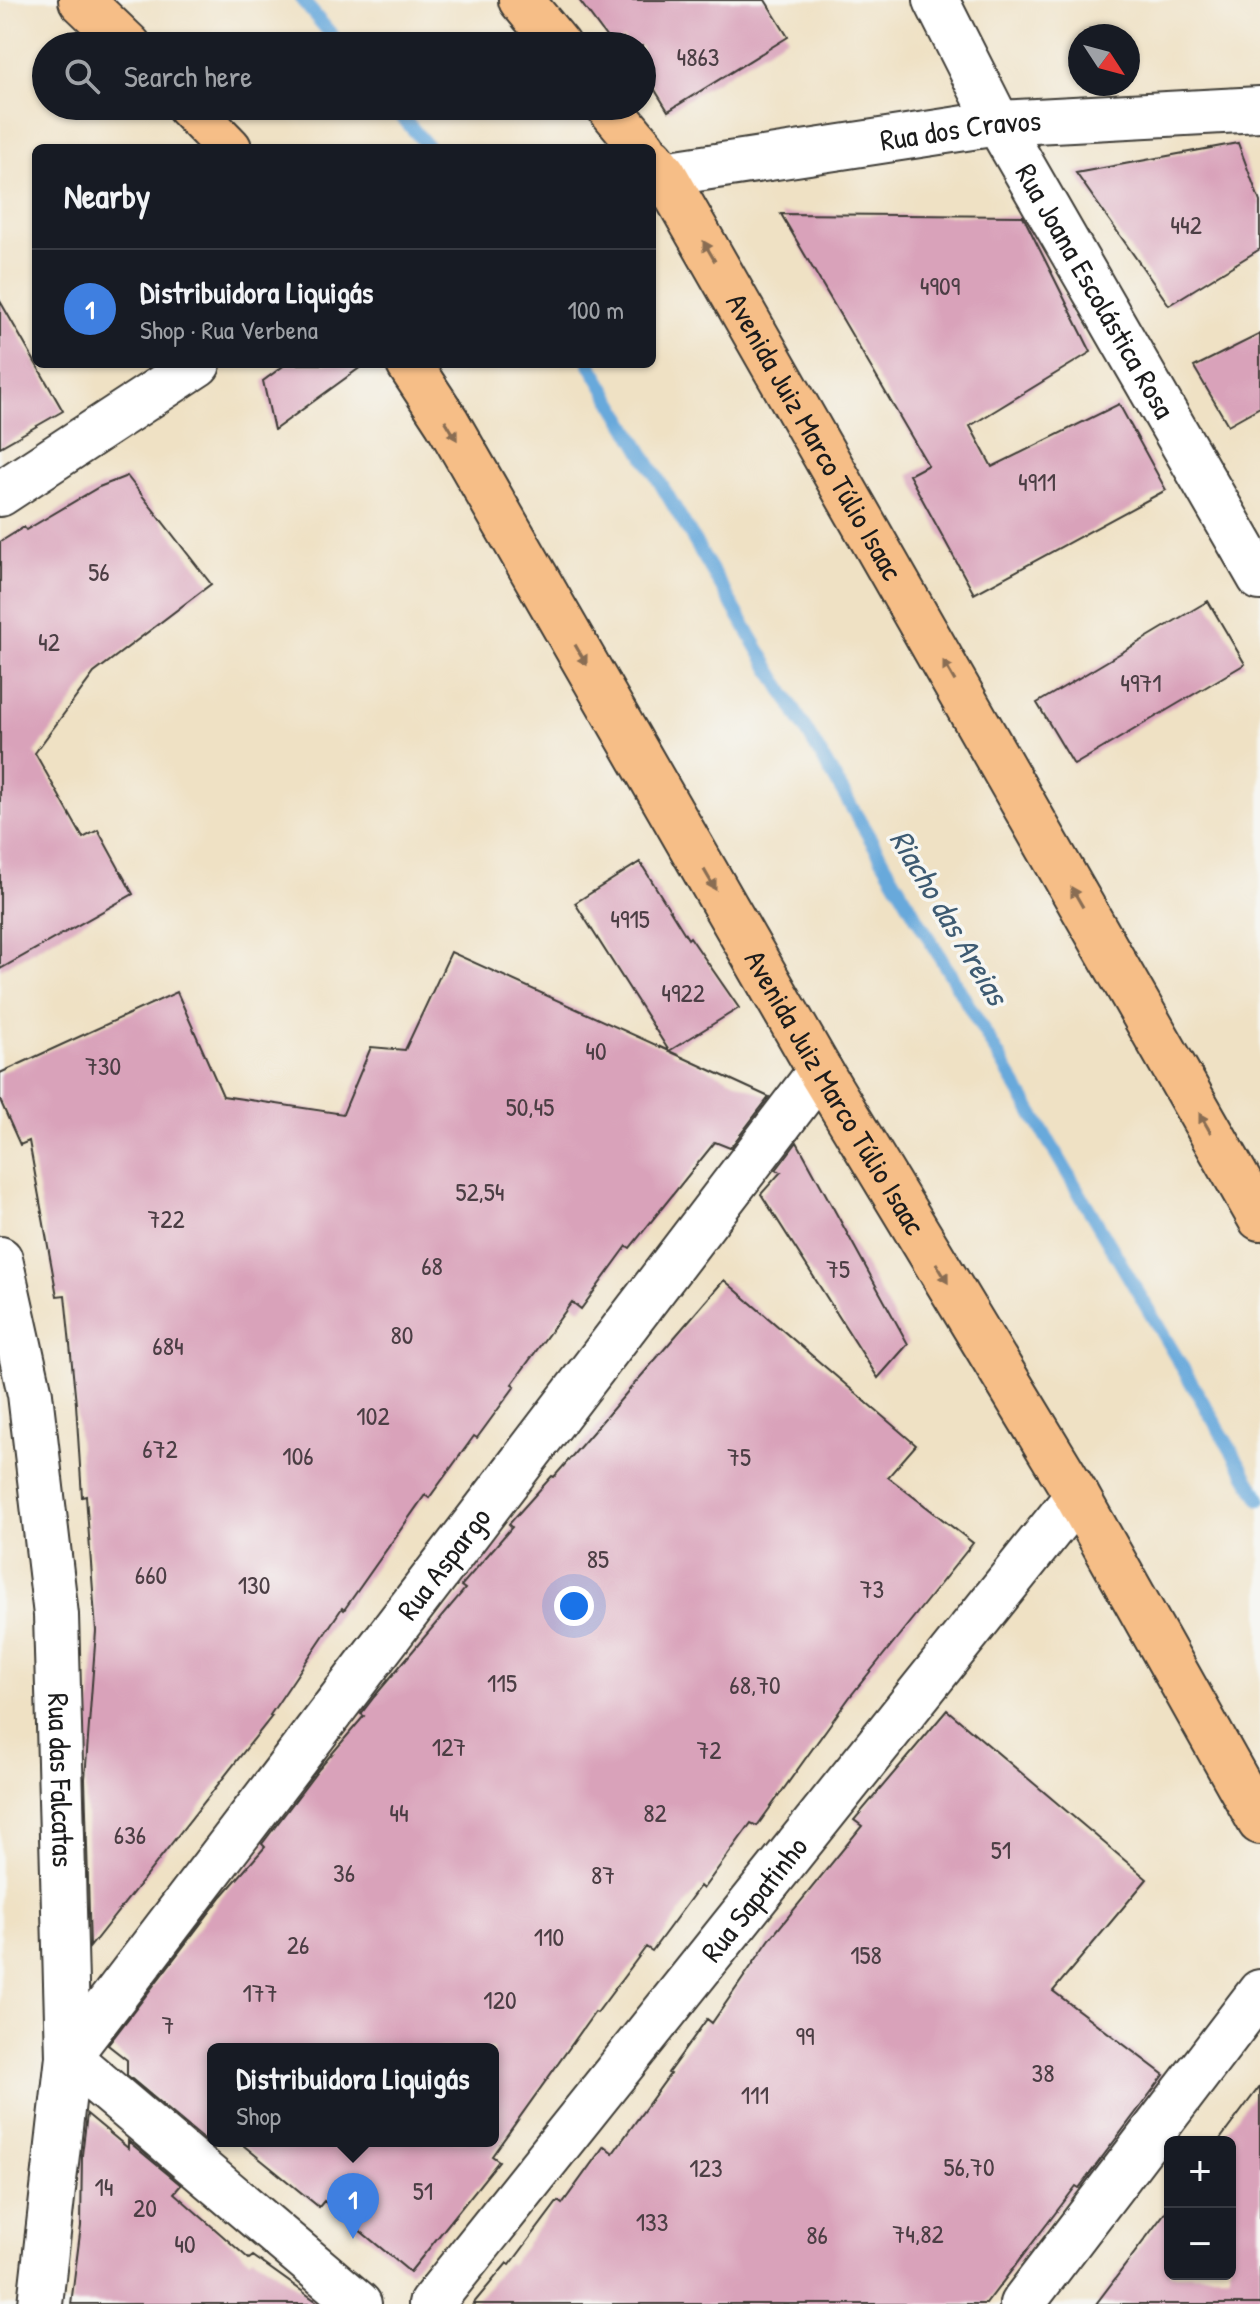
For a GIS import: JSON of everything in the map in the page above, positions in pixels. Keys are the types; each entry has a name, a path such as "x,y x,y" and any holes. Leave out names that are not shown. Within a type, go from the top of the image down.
{"main road":[{"path":"81,0 114,32"},
{"path":"521,0 547,32"},
{"path":"202,120 225,144"},
{"name":"Avenida Juiz Marco Túlio Isaac","path":"620,120 640,144"},
{"name":"Avenida Juiz Marco Túlio Isaac","path":"656,165 1260,1218"},
{"name":"Avenida Juiz Marco Túlio Isaac","path":"412,368 447,422 820,1071 1077,1496 1260,1822"}],"street":[{"name":"Rua Joana Escolástica Rosa","path":"936,0 998,123 1260,578"},
{"name":"Rua dos Cravos","path":"656,160 998,123 1260,109"},
{"path":"0,494 192,368"},
{"name":"Rua Aspargo","path":"68,2057 820,1071"},
{"name":"Rua das Falcatas","path":"0,1259 30,1394 56,1615 68,2057 40,2304"},
{"name":"Rua Sapatinho","path":"431,2304 1077,1496"},
{"path":"1022,2304 1260,1992"},
{"path":"68,2057 359,2304"}],"building":[{"path":"579,0 765,0 788,37 668,111 656,92 656,32 603,32"},
{"path":"1238,143 1260,202 1260,249 1169,305 1076,173"},
{"path":"781,214 1023,216 1091,352 970,426 992,467 1119,404 1166,490 974,594 909,475 928,465"},
{"path":"0,301 32,357 32,368 38,368 63,411 0,447"},
{"path":"1260,334 1260,407 1228,425 1194,367"},
{"path":"281,368 359,368 274,430 263,381"},
{"path":"127,476 211,584 94,673 35,753 83,838 98,830 133,894 0,969 0,542 99,487"},
{"path":"1208,601 1245,664 1074,765 1037,703"},
{"path":"640,862 688,939 690,937 739,1008 669,1051 575,903"},
{"path":"451,952 769,1097 730,1148 715,1142 630,1248 627,1246 581,1309 572,1302 477,1438 474,1436 429,1498 425,1495 344,1610 342,1608 272,1716 90,1947 85,1779 96,1631 86,1496 82,1497 65,1295 57,1296 29,1141 20,1145 0,1100 0,1073 177,992 223,1096 343,1114 371,1047 405,1050"},
{"path":"797,1142 908,1344 878,1378 761,1194 781,1172 776,1170"},
{"path":"724,1280 916,1445 888,1477 973,1543 849,1698 757,1826 751,1823 703,1889 700,1886 652,1951 646,1947 595,2012 499,2146 499,2043 207,2043 207,2142 127,2075 127,2060 108,2045 222,1896 265,1847 262,1844 364,1716 361,1714 374,1697 465,1589 461,1586 512,1527 509,1524 554,1477"},
{"path":"947,1710 1147,1879 1053,1991 1164,2075 1079,2188 1076,2186 986,2304 473,2304 507,2263 510,2265 558,2201 562,2204 604,2146 613,2153 707,2019 712,2023 770,1939 862,1826 854,1820"},
{"path":"1260,2086 1260,2304 1096,2304 1164,2214 1164,2280 1236,2280 1236,2136 1222,2136"},
{"path":"87,2114 128,2148 128,2141 181,2185 174,2193 249,2259 253,2256 320,2304 71,2304 81,2226 82,2155"},
{"path":"245,2147 498,2147 492,2156 499,2161 410,2272 324,2201 319,2207"}],"waterway":[{"name":"Riacho das Areias","path":"302,0 329,32"},
{"name":"Riacho das Areias","path":"405,120 426,144"},
{"name":"Riacho das Areias","path":"592,368 1260,1499"}],"place":[{"name":"Distribuidora Liquigás","path":"353,2239"}]}
